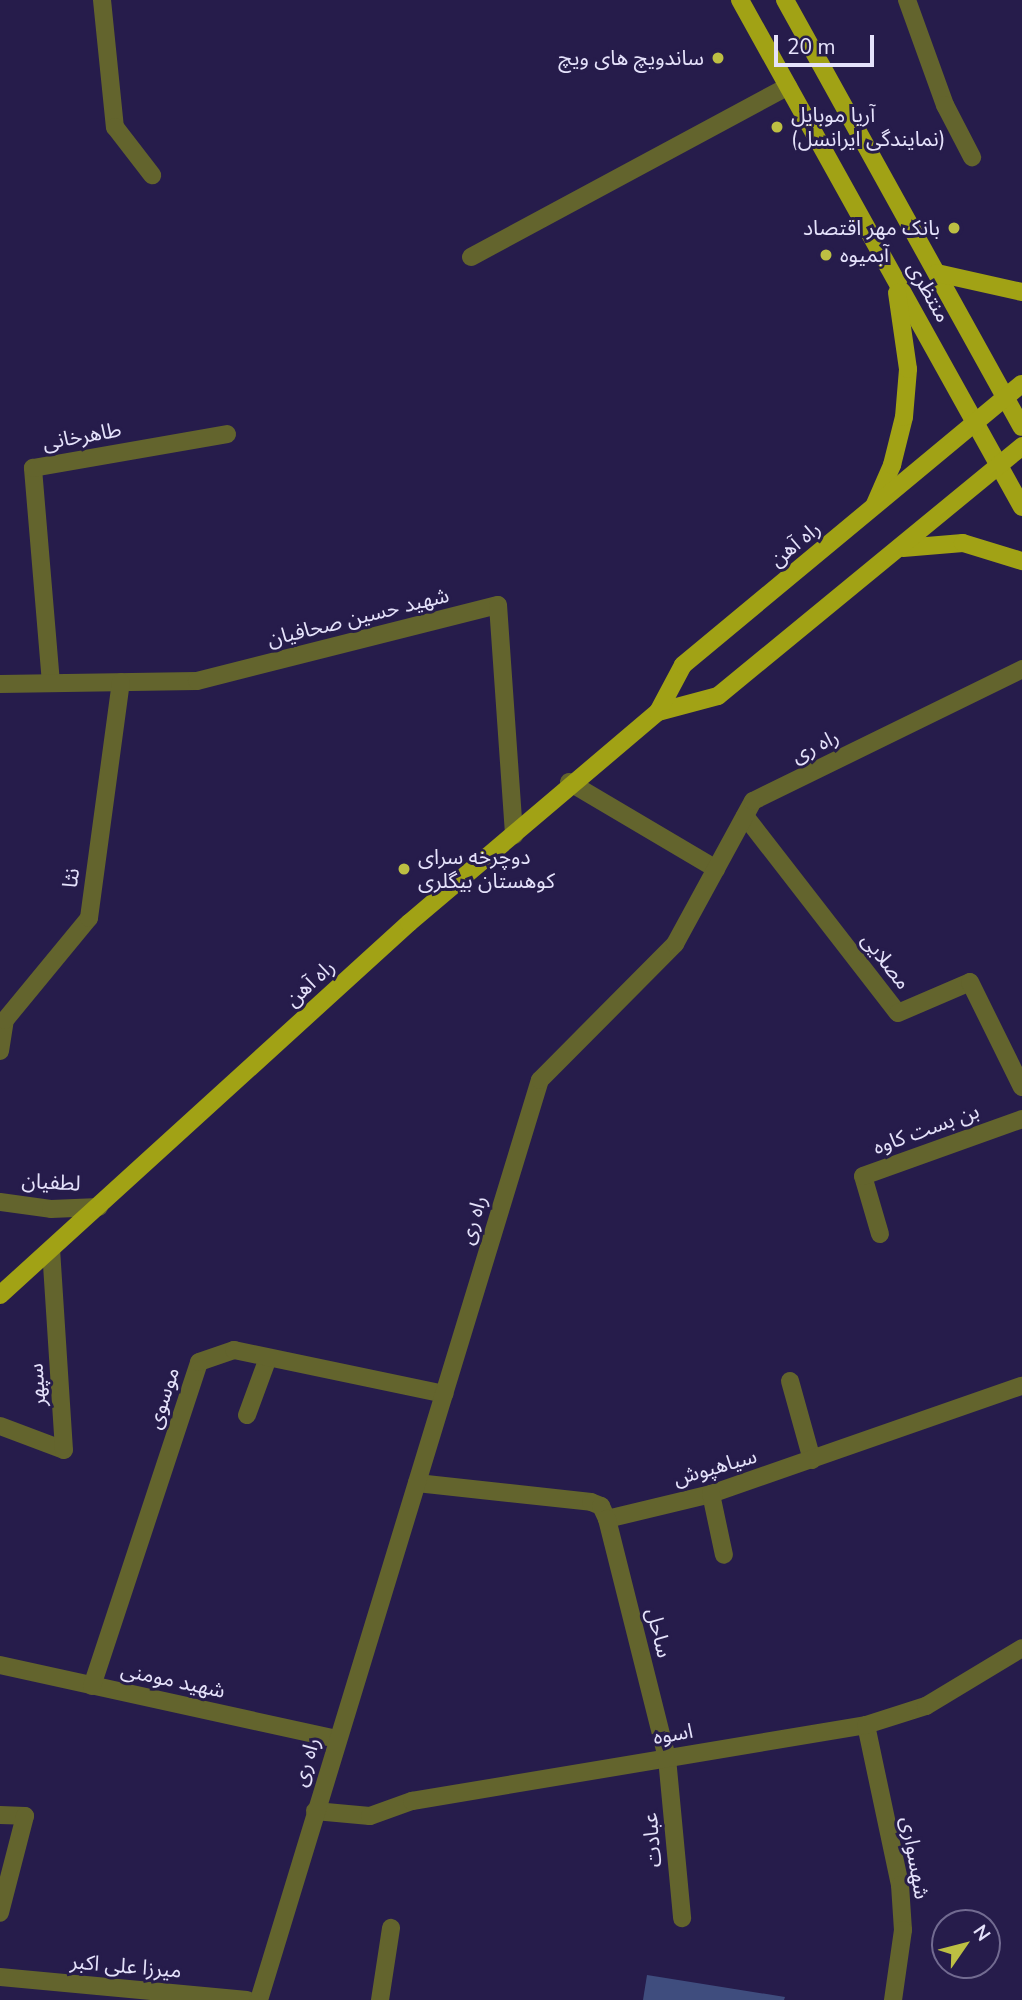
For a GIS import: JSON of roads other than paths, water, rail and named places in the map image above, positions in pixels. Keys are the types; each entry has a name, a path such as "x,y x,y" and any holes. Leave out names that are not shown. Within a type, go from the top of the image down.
{"main road":[{"name":"منتظری","path":"740,0 1022,507"},
{"name":"منتظری","path":"785,0 1022,427"},
{"path":"873,509 892,464 906,397 904,320 892,272"},
{"path":"937,273 1022,292"},
{"name":"راه آهن","path":"0,1295 409,923 514,835 569,782 657,712 682,665 1022,384"},
{"name":"راه آهن","path":"657,712 718,696 1022,446"},
{"path":"899,548 962,543 1022,561"}],"street":[{"path":"102,0 114,127 152,175"},
{"path":"907,0 945,105 972,157"},
{"path":"471,257 788,86"},
{"name":"طاهرخانی","path":"51,683 33,468 228,434"},
{"name":"شهید حسین صحافیان","path":"0,684 197,681 498,605 514,835"},
{"name":"راه ری","path":"259,2000 540,1080 676,944 753,801 1022,669"},
{"name":"نثا","path":"0,1051 5,1020 89,918 121,682"},
{"path":"569,782 716,869"},
{"name":"مصلایی","path":"745,816 898,1013 970,982 1022,1087"},
{"name":"بن بست کاوه","path":"880,1234 863,1177 1022,1119"},
{"name":"لطفیان","path":"0,1202 51,1209 99,1207"},
{"name":"سپهر","path":"0,1426 64,1450 51,1250"},
{"name":"موسوی","path":"92,1686 199,1362 234,1350 444,1394"},
{"path":"247,1415 268,1358"},
{"path":"790,1381 812,1460"},
{"name":"سیاهپوش","path":"607,1518 711,1494 1022,1386"},
{"path":"417,1483 591,1502 601,1506 607,1518"},
{"path":"711,1494 724,1555"},
{"name":"ساحل","path":"607,1518 667,1758"},
{"name":"اسوه","path":"315,1811 370,1816 412,1801 866,1725 926,1706 1022,1647"},
{"name":"شهید مومنی","path":"0,1665 337,1739"},
{"name":"شهسواری","path":"866,1725 900,1885 903,1930 893,2000"},
{"name":"عبادت","path":"667,1758 682,1919"},
{"path":"0,1815 25,1816 0,1913"},
{"path":"380,2000 391,1928"},
{"name":"میرزا علی اکبر","path":"0,1977 247,2000"}],"place":[{"name":"ساندویچ های ویچ","path":"718,58"},
{"name":"آریا موبایل (نمایندگی ایرانسل)","path":"777,127"},
{"name":"بانک مهر اقتصاد","path":"954,228"},
{"name":"آبمیوه","path":"826,255"},
{"name":"دوچرخه سرای کوهستان بیگلری","path":"404,869"}]}
